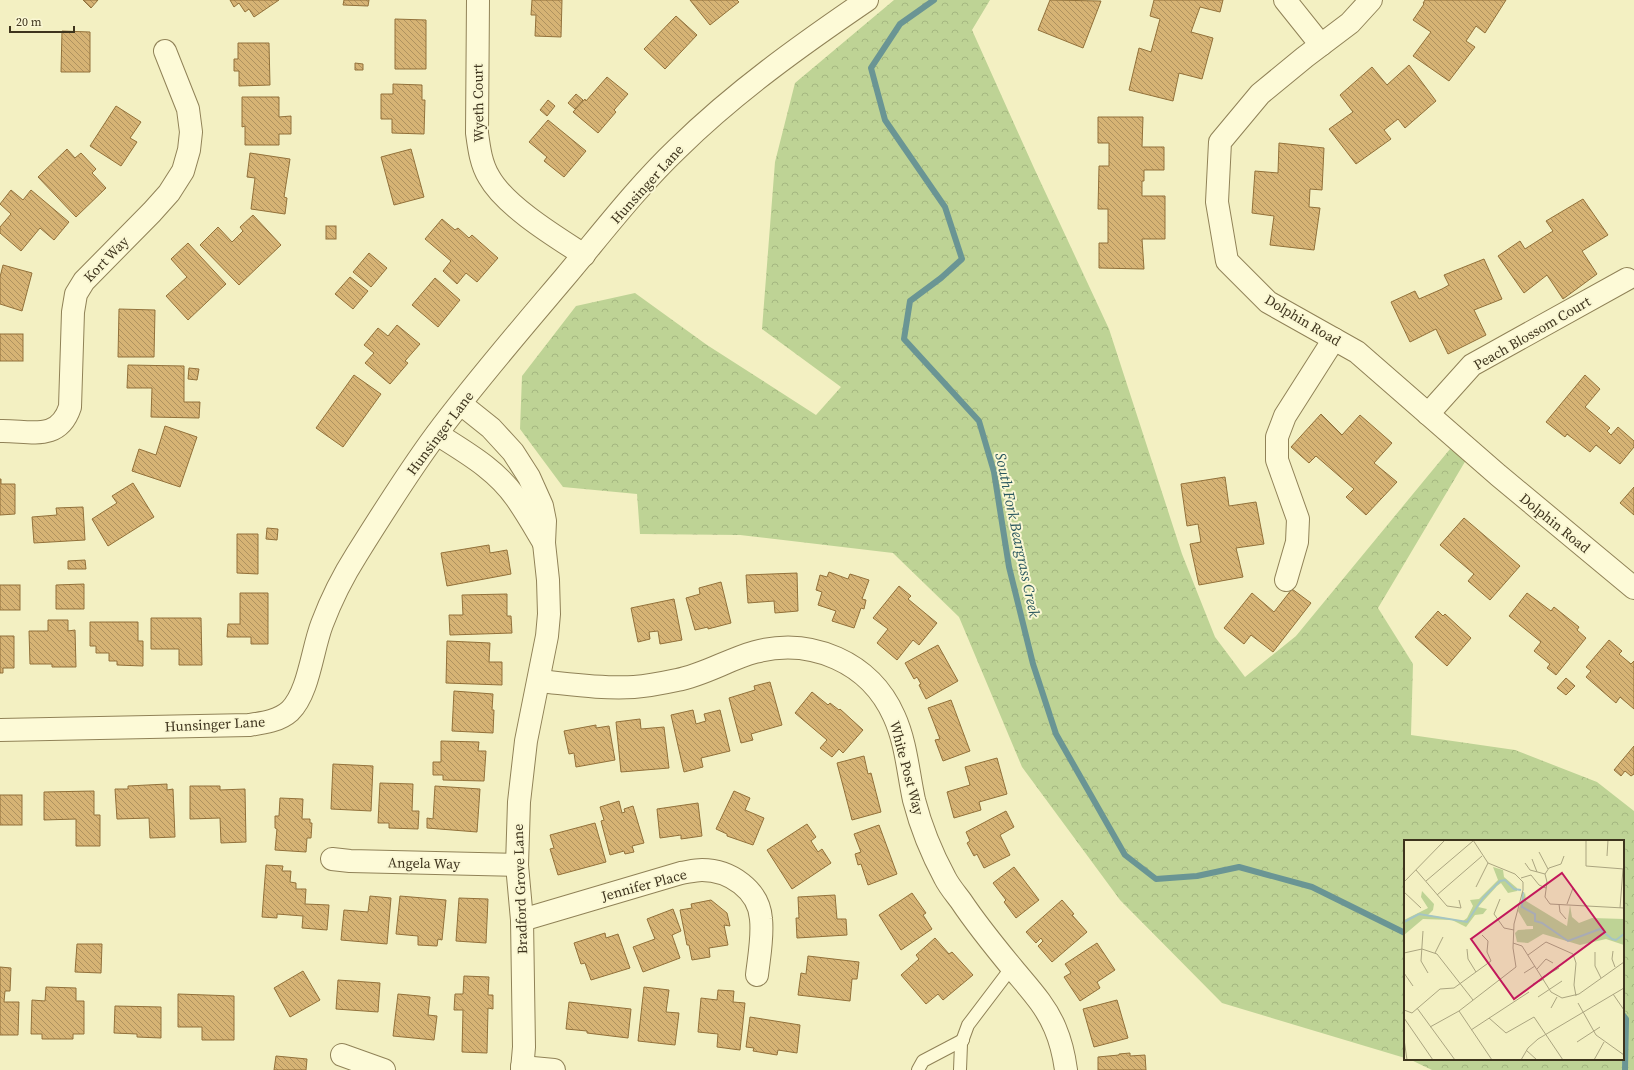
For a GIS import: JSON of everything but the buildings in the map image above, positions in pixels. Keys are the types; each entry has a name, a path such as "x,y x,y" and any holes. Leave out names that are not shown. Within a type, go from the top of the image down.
{"street":[{"name":"Wyeth Court","path":"478,0 477,133 482,163 488,177 497,189 513,204 559,239 584,255"},
{"name":"Hunsinger Lane","path":"0,730 249,725 270,722 285,715 293,708 303,689 321,626 338,587 355,557 437,434 496,359 632,197 678,148 742,91 803,44 867,0"},
{"path":"1285,0 1321,45"},
{"name":"Dolphin Road","path":"1372,0 1350,23 1260,94 1220,142 1217,202 1227,261 1268,302 1357,352 1498,475 1634,588"},
{"name":"Kort Way","path":"0,431 44,433 57,427 68,416 70,407 73,312 76,294 84,281 169,193 184,171 189,150 191,132 188,109 165,51"},
{"name":"Peach Blossom Court","path":"1428,414 1472,365 1627,279"},
{"path":"1286,580 1297,542 1298,519 1277,460 1277,437 1285,416 1334,339"},
{"name":"Bradford Grove Lane","path":"460,404 491,428 513,452 529,477 542,506 545,521 544,543 548,580 549,614 547,636 526,741 519,802 517,865 522,920 524,1046 522,1068"},
{"name":"Bradford Grove Lane","path":"437,434 478,460 494,473 516,497 544,543"},
{"name":"White Post Way","path":"538,681 602,687 634,687 679,680 713,669 753,652 771,648 789,647 824,652 841,659 856,668 869,679 880,692 894,716 906,753 915,803 933,853 946,880 979,928 1044,1007 1055,1026 1062,1046 1066,1070"},
{"name":"Angela Way","path":"332,859 350,861 517,865"},
{"name":"Jennifer Place","path":"522,920 681,872 702,870 717,872 736,880 747,889 755,899 761,918 757,975"},
{"path":"342,1055 384,1070"},
{"path":"522,1068 554,1070"}],"lane":[{"path":"960,1070 961,1044 968,1025 1012,967"},
{"path":"918,1070 923,1061 963,1040"}],"green space":[{"path":"894,0 990,0 972,30 1109,329 1182,554 1215,637 1245,677 1296,636 1450,449 1466,460 1378,608 1413,664 1411,735 1515,750 1597,782 1634,811 1634,1070 1432,1070 1411,1060 1624,1060 1624,840 1404,840 1404,1058 1222,1003 1120,900 1022,767 959,617 893,553 740,535 640,534 637,494 563,487 520,429 522,376 576,306 635,293 707,345 816,415 841,387 762,329 775,162 795,83"}],"waterway":[{"name":"South Fork Beargrass Creek","path":"934,0 900,24 871,68 885,120 945,207 962,259 941,278 910,301 904,339 979,421 994,472 1009,567 1033,664 1056,734 1125,855 1156,879 1197,876 1239,867 1312,887 1404,933"},
{"name":"South Fork Beargrass Creek","path":"1624,1016 1626,1019 1625,1070"}]}
